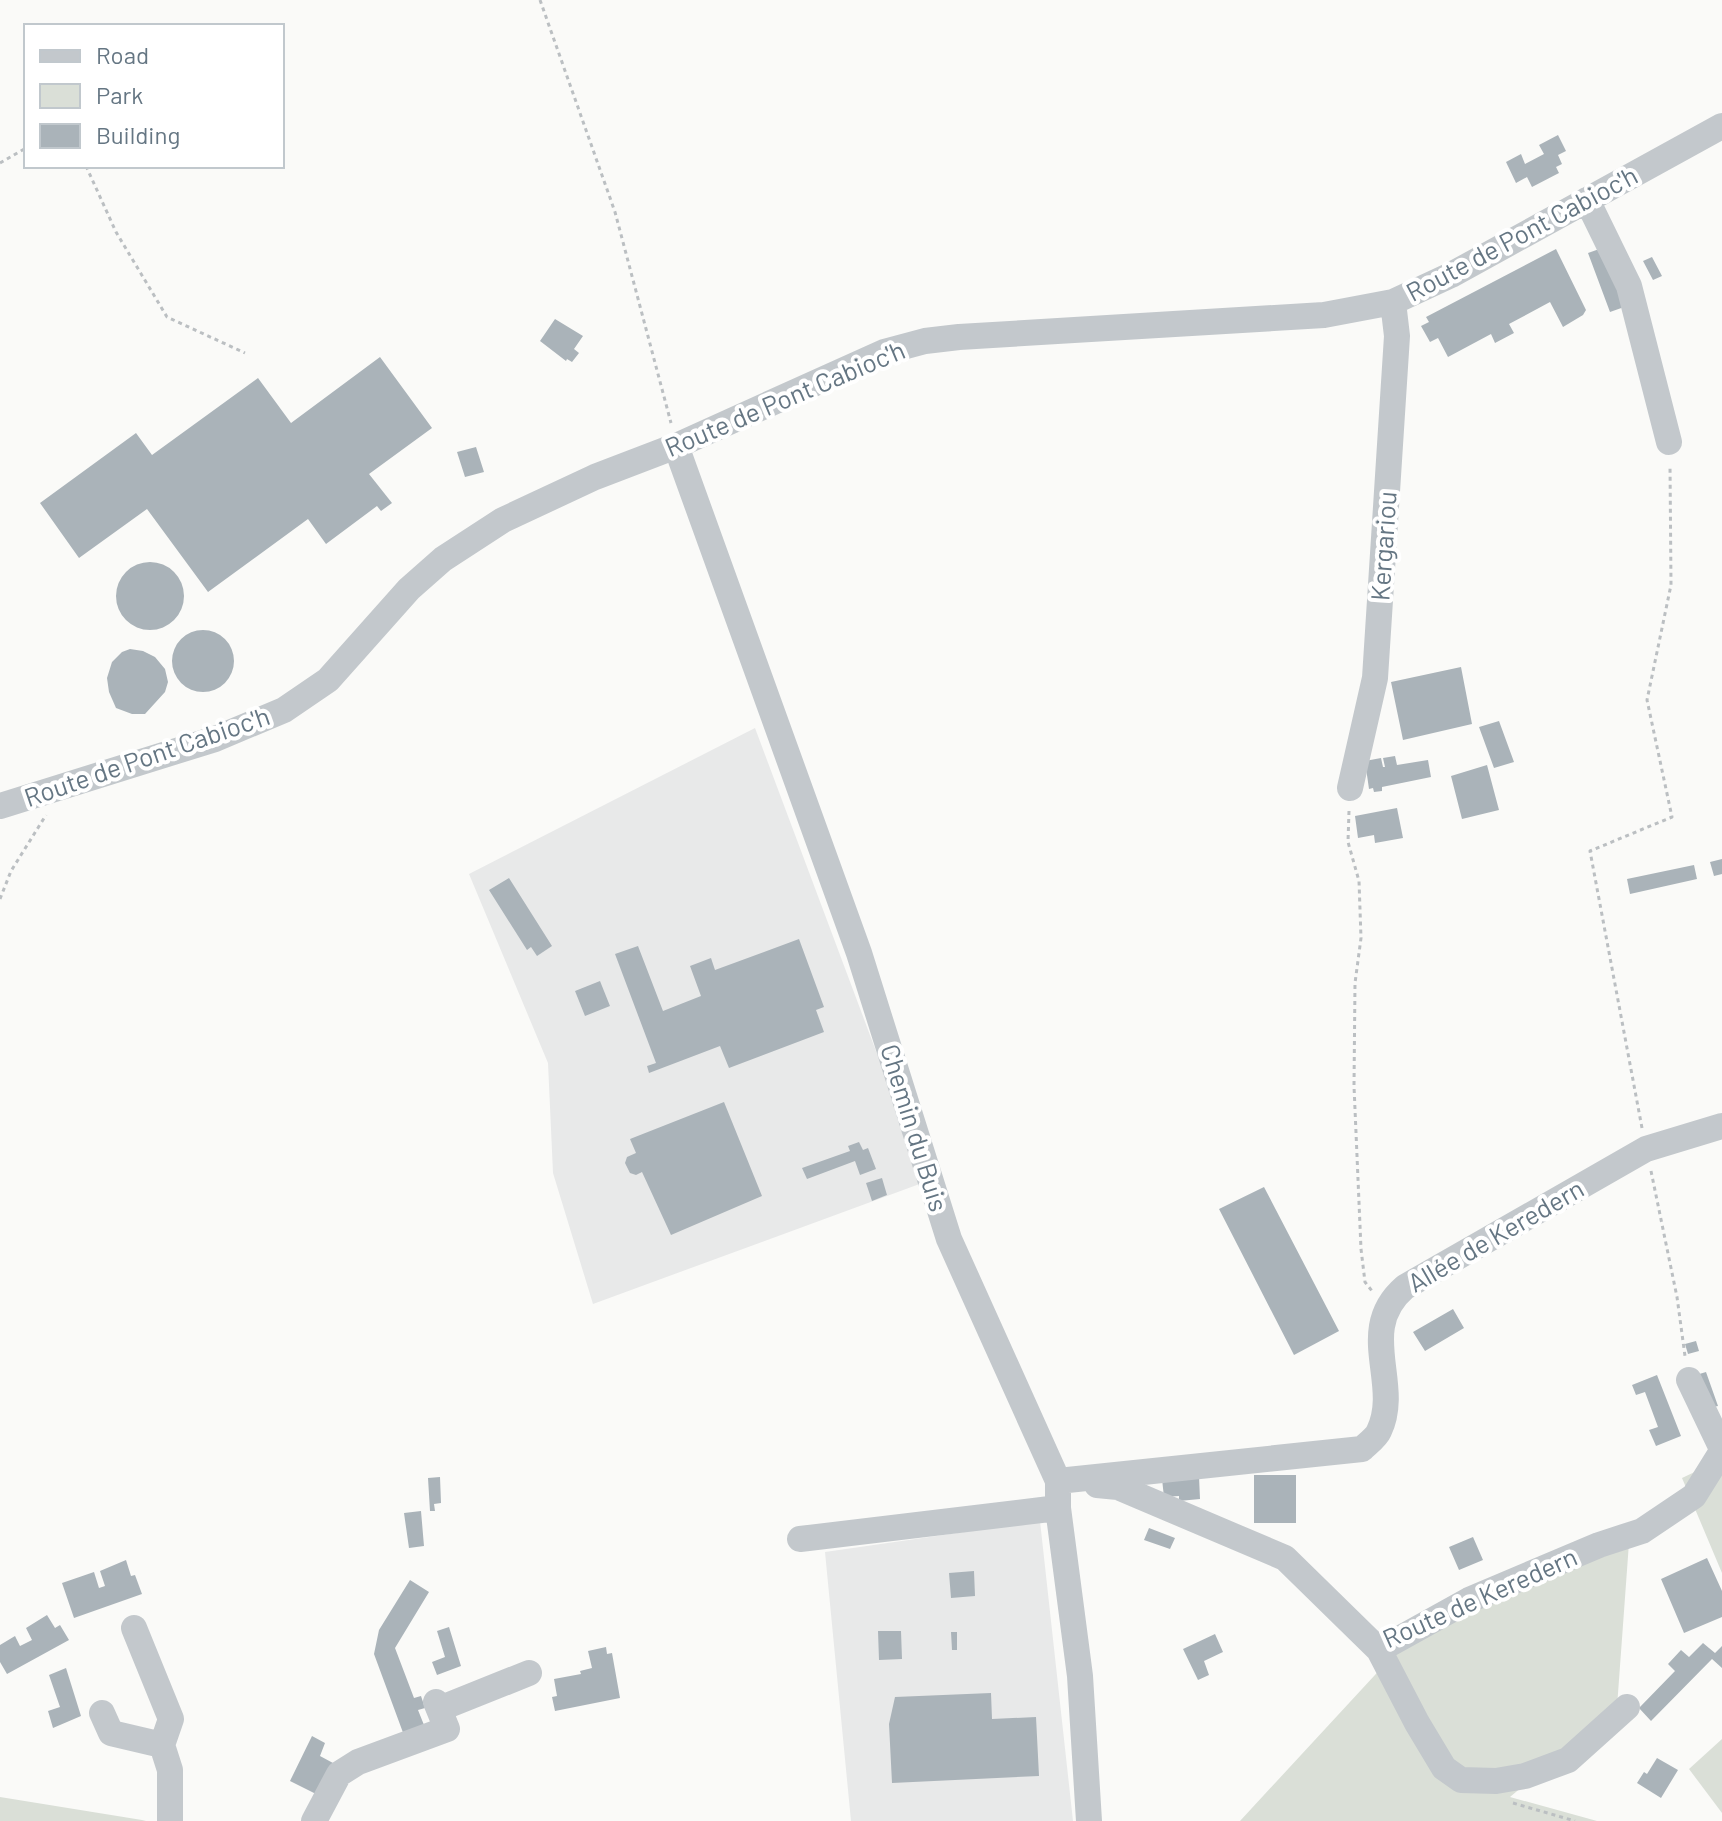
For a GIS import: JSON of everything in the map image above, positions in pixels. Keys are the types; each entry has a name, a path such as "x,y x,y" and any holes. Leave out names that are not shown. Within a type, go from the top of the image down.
{"street":[{"name":"Route de Pont Cabioc'h","path":"0,806 215,739 284,710 328,680 409,589 443,559 503,520 884,352 925,341 1070,329 1324,315 1393,302 1451,275 1722,126"},
{"path":"1587,200 1629,286 1669,442"},
{"name":"Kergariou","path":"1350,788 1375,678 1397,336 1393,302"},
{"name":"Chemin du Buis","path":"676,446 859,953 949,1239 1058,1481 1058,1508 1080,1676 1089,1821"},
{"name":"Allée de Keredern","path":"1058,1481 1362,1449 1378,1433 1385,1408 1380,1345 1386,1310 1394,1296 1646,1149 1722,1126"},
{"name":"Route de Keredern","path":"1058,1481 1118,1487 1285,1558 1379,1650 1469,1600 1599,1545 1642,1531 1694,1496 1722,1450 1689,1380"},
{"path":"800,1539 1058,1508"},
{"path":"134,1628 171,1719 162,1745 170,1770 170,1821"},
{"path":"1379,1650 1444,1768 1461,1780 1496,1781 1525,1776 1568,1760 1627,1707"},
{"path":"314,1821 339,1774 358,1762 447,1729 438,1705 529,1673"},
{"path":"102,1713 111,1733 162,1745"}],"path":[{"path":"540,0 615,212 676,446"},
{"path":"0,163 24,149"},
{"path":"87,168 116,232 167,317 245,353"},
{"path":"1669,442 1671,585 1647,700 1672,817 1590,851 1677,1297 1689,1380"},
{"path":"1350,788 1348,842 1359,881 1361,938 1355,983 1354,1071 1361,1249 1365,1282 1386,1310"},
{"path":"0,899 11,871 47,813 46,790"},
{"path":"1505,1800 1575,1821"}],"shaded area":[{"path":"755,728 925,1182 593,1304 553,1173 548,1063 469,874"},
{"path":"1040,1521 1073,1821 851,1821 825,1552"}],"green space":[{"path":"1722,1459 1722,1573 1682,1478"},
{"path":"1630,1529 1617,1707 1510,1797 1597,1821 1240,1821 1435,1610"},
{"path":"1722,1739 1722,1813 1689,1769"},
{"path":"0,1797 142,1820 146,1821 0,1821"}],"building":[{"path":"1558,135 1566,151 1558,155 1562,164 1556,167 1559,173 1532,187 1527,177 1516,183 1506,162 1521,154 1525,164 1544,154 1539,145"},
{"path":"1605,247 1627,306 1610,312 1588,253"},
{"path":"1556,249 1586,310 1583,315 1563,327 1550,302 1509,324 1514,333 1495,343 1491,334 1448,357 1438,338 1430,342 1421,326 1429,322 1426,317"},
{"path":"1652,257 1662,276 1653,280 1643,261"},
{"path":"555,319 583,336 574,349 579,353 572,362 566,361 540,341"},
{"path":"380,357 432,428 369,474 392,503 381,511 377,506 326,544 308,519 208,592 147,509 79,558 40,503 136,433 152,455 258,378 291,423"},
{"path":"476,447 484,472 465,477 457,452"},
{"path":"150,562 174,572 184,596 174,620 150,630 126,620 116,596 126,572"},
{"path":"203,630 225,639 234,661 225,683 203,692 181,683 172,661 181,639"},
{"path":"130,649 155,657 165,669 168,682 165,692 145,714 132,714 116,708 109,692 107,678 112,662"},
{"path":"1461,667 1472,724 1403,740 1391,682"},
{"path":"1499,721 1514,762 1494,768 1479,727"},
{"path":"1395,756 1397,765 1428,760 1431,777 1382,787 1382,791 1369,789 1365,761 1381,758 1385,767 1383,758"},
{"path":"1487,765 1499,810 1462,819 1451,776"},
{"path":"1397,808 1403,838 1375,843 1374,835 1358,838 1355,816"},
{"path":"1722,859 1722,874 1714,876 1710,862"},
{"path":"1694,865 1697,879 1630,894 1627,879"},
{"path":"509,878 552,946 537,956 531,947 527,950 489,890"},
{"path":"799,939 824,1007 816,1010 824,1032 729,1068 720,1046 649,1073 647,1066 656,1063 615,954 638,946 663,1011 701,996 690,966 711,958 715,970"},
{"path":"600,981 610,1006 585,1016 575,991"},
{"path":"724,1102 762,1196 671,1235 642,1172 636,1175 630,1173 625,1163 627,1157 636,1153 630,1139"},
{"path":"859,1142 863,1150 868,1148 876,1169 860,1175 855,1161 807,1179 802,1168 850,1151 848,1146"},
{"path":"882,1178 887,1195 872,1201 866,1183"},
{"path":"1264,1187 1339,1331 1294,1355 1219,1209"},
{"path":"1453,1309 1464,1328 1425,1351 1413,1332"},
{"path":"1696,1341 1699,1351 1688,1354 1685,1344"},
{"path":"1706,1372 1718,1406 1708,1408 1696,1375"},
{"path":"1657,1375 1681,1436 1656,1446 1649,1430 1658,1427 1645,1392 1636,1395 1632,1385"},
{"path":"1254,1475 1296,1475 1296,1523 1254,1523"},
{"path":"1199,1476 1200,1499 1179,1501 1179,1496 1164,1497 1162,1479"},
{"path":"440,1477 441,1503 434,1504 435,1511 430,1511 428,1478"},
{"path":"421,1511 424,1546 409,1548 404,1513"},
{"path":"1149,1528 1175,1538 1170,1549 1144,1540"},
{"path":"1473,1537 1483,1560 1459,1570 1449,1547"},
{"path":"1707,1558 1722,1591 1722,1617 1684,1633 1661,1579"},
{"path":"126,1560 142,1594 74,1618 62,1583 94,1572 99,1588 105,1586 100,1571"},
{"path":"974,1571 975,1596 951,1598 949,1573"},
{"path":"410,1580 429,1592 395,1648 414,1698 421,1696 425,1708 418,1710 426,1730 405,1738 374,1654 379,1630"},
{"path":"47,1615 55,1628 60,1625 69,1640 7,1674 0,1662 0,1645 15,1636 20,1646 32,1640 26,1628"},
{"path":"449,1627 461,1666 437,1675 432,1662 445,1657 437,1631"},
{"path":"878,1631 901,1631 902,1659 879,1660"},
{"path":"951,1632 957,1632 957,1650 952,1650"},
{"path":"1215,1634 1223,1652 1204,1661 1209,1675 1198,1680 1183,1649"},
{"path":"1703,1643 1715,1653 1722,1646 1722,1668 1712,1659 1651,1721 1639,1708 1675,1671 1668,1664 1681,1650 1689,1657"},
{"path":"606,1647 607,1654 612,1653 620,1698 555,1711 552,1697 557,1696 554,1679 581,1674 580,1671 592,1668 588,1651"},
{"path":"66,1668 81,1716 53,1728 48,1711 60,1707 49,1675"},
{"path":"991,1693 992,1719 1036,1717 1039,1776 892,1783 889,1724 895,1697"},
{"path":"312,1736 325,1743 320,1756 333,1763 316,1794 290,1781"},
{"path":"1657,1758 1678,1770 1661,1798 1637,1783"}]}
